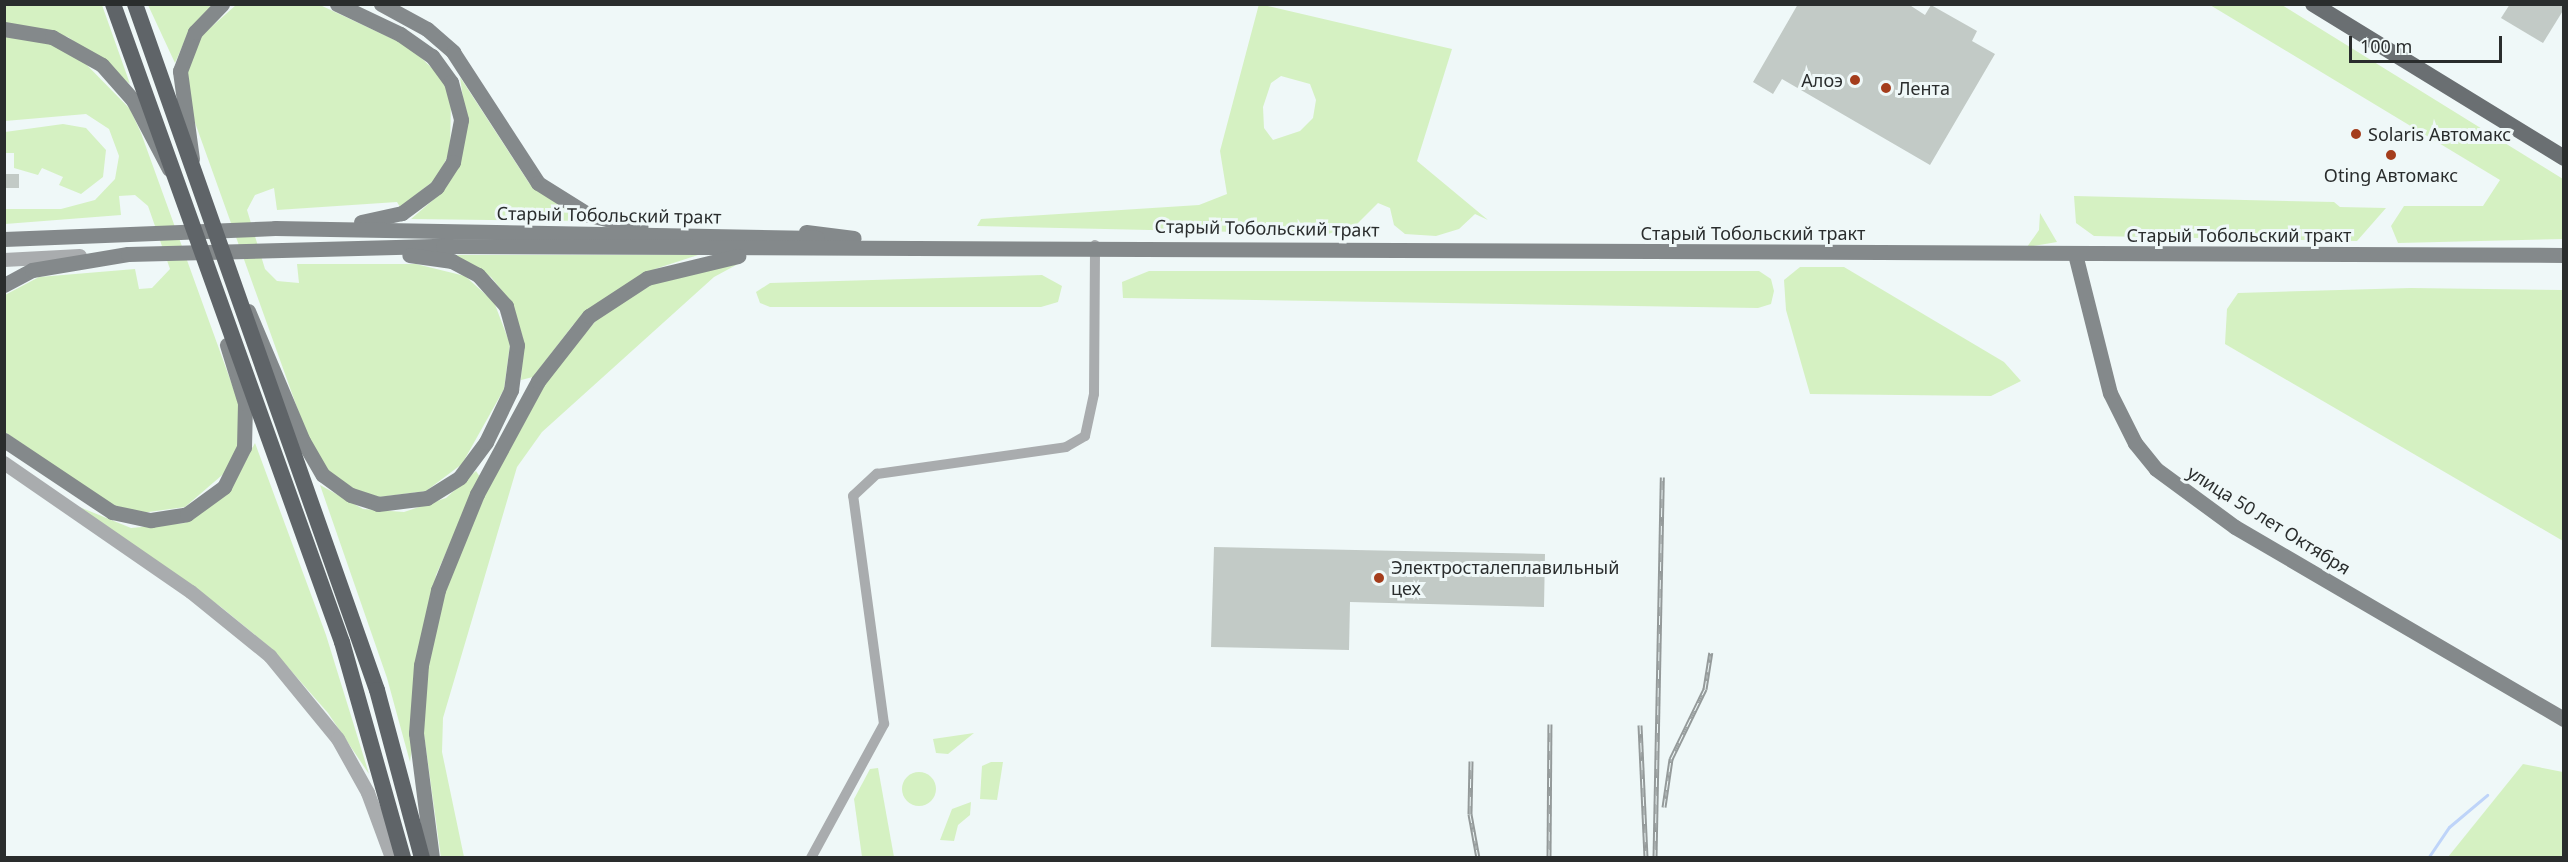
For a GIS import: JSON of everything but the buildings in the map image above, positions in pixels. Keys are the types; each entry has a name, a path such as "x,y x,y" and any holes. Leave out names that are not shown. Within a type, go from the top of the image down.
{"highway":[{"path":"113,4 342,642 403,858"},
{"path":"135,4 377,690 422,858"}],"main road":[{"path":"193,168 180,71 195,32 222,4"},
{"path":"317,228 377,220 413,207 446,175 460,134 455,91 432,56 400,34 337,4"},
{"path":"381,4 444,42 525,168 577,210 650,228 857,243"},
{"path":"2313,4 2564,158"},
{"path":"4,29 52,37 102,66 133,100 173,174"},
{"name":"Старый Тобольский тракт","path":"4,240 130,232 317,228 857,243 2075,254 2564,255"},
{"path":"432,858 416,733 428,627 463,524 545,369 589,316 656,274 721,257 857,243"},
{"name":"Старый Тобольский тракт","path":"4,285 40,268 133,254 314,248 857,243"},
{"path":"241,300 255,321 308,452 332,482 365,501 392,505 427,498 451,484 478,455 513,382 517,345 506,306 478,275 452,261 314,248"},
{"name":"улица 50 лет Октября","path":"2075,254 2110,393 2135,443 2161,473 2235,527 2564,719"},
{"path":"4,440 85,498 127,518 161,519 200,507 233,474 247,432 245,403 218,301"}],"street":[{"path":"811,858 884,724 853,496 877,474 1066,447 1085,436 1094,394 1095,245"},
{"path":"4,260 133,254"},
{"path":"4,463 205,603 282,669 347,754 392,858"}],"green space":[{"path":"1259,4 1452,49 1417,161 1488,220 1475,214 1459,229 1436,236 1405,234 1394,225 1390,208 1378,203 1356,225 1328,234 977,226 981,219 1199,205 1227,194 1220,151","holes":["1281,76 1310,84 1316,100 1313,118 1300,131 1273,140 1264,128 1263,107 1271,83"]},
{"path":"5,5 102,5 130,84 68,37 5,23"},
{"path":"148,5 212,5 188,33 175,63"},
{"path":"236,5 320,5 410,47 441,77 451,100 450,152 436,179 400,207 397,202 277,210 274,188 255,195 247,210 265,269 277,281 299,283 297,264 416,264 465,276 494,302 510,344 504,389 462,464 426,491 380,497 357,492 330,474 309,441 188,103 188,70 200,37"},
{"path":"2210,5 2282,5 2563,179 2563,239 2398,243 2391,226 2404,206 2483,206 2500,180"},
{"path":"5,35 45,41 79,57 130,109 141,133 239,404 239,442 228,470 185,507 141,513 110,504 5,432 5,295 39,277 135,269 139,289 152,288 170,269 148,206 135,195 119,196 121,215 5,224 5,209 61,209 95,200 115,179 119,156 109,129 86,114 5,121"},
{"path":"460,77 529,183 586,221 411,219 440,194 461,156 467,127"},
{"path":"63,124 86,128 106,150 103,177 81,194 59,185 63,177 42,168 38,175 14,168 14,153 5,153 5,132"},
{"path":"2074,196 2334,202 2340,207 2386,208 2357,241 2094,236 2076,223"},
{"path":"2040,213 2057,242 2027,247 2039,230"},
{"path":"455,255 698,255 655,269 573,325 533,377 521,380 523,338 511,302 491,277"},
{"path":"738,264 714,277 542,432 517,467 443,718 442,752 464,857 441,858 423,727 426,670 444,591 485,495 552,371 601,315 658,281"},
{"path":"1800,267 1844,267 2004,362 2021,381 1991,396 1810,394 1786,310 1784,280"},
{"path":"1149,271 1759,271 1771,279 1774,291 1771,304 1758,308 1123,298 1122,282"},
{"path":"1042,275 1062,286 1058,302 1041,307 770,307 760,303 756,292 770,283"},
{"path":"2411,288 2563,290 2563,541 2225,344 2227,309 2238,293"},
{"path":"255,443 326,635 369,774 328,713 272,649 221,607 77,506 131,528 185,523 230,491"},
{"path":"476,471 480,477 436,575 410,762 387,678 320,485 363,509 404,512 446,498"},
{"path":"974,733 948,754 936,753 933,739"},
{"path":"991,762 1003,762 997,800 980,799 982,766"},
{"path":"2523,764 2563,772 2563,857 2448,857"},
{"path":"878,768 894,857 862,857 854,799 870,769"},
{"path":"919,772 931,777 936,789 931,801 919,806 907,801 902,789 907,777"},
{"path":"971,802 970,815 958,825 954,841 940,840 952,809"}],"waterway":[{"path":"2428,858 2449,827 2487,795"}],"railway":[{"path":"1655,858 1662,477"},
{"path":"1664,807 1671,759 1705,689 1711,652"},
{"path":"1549,858 1550,724"},
{"path":"1640,725 1646,858"},
{"path":"1471,761 1470,814 1478,858"}],"place":[{"name":"Алоэ","path":"1855,80"},
{"name":"Лента","path":"1886,88"},
{"name":"Solaris Автомакс","path":"2356,134"},
{"name":"Oting Автомакс","path":"2391,155"},
{"name":"Электросталеплавильный цех","path":"1379,578"}]}
